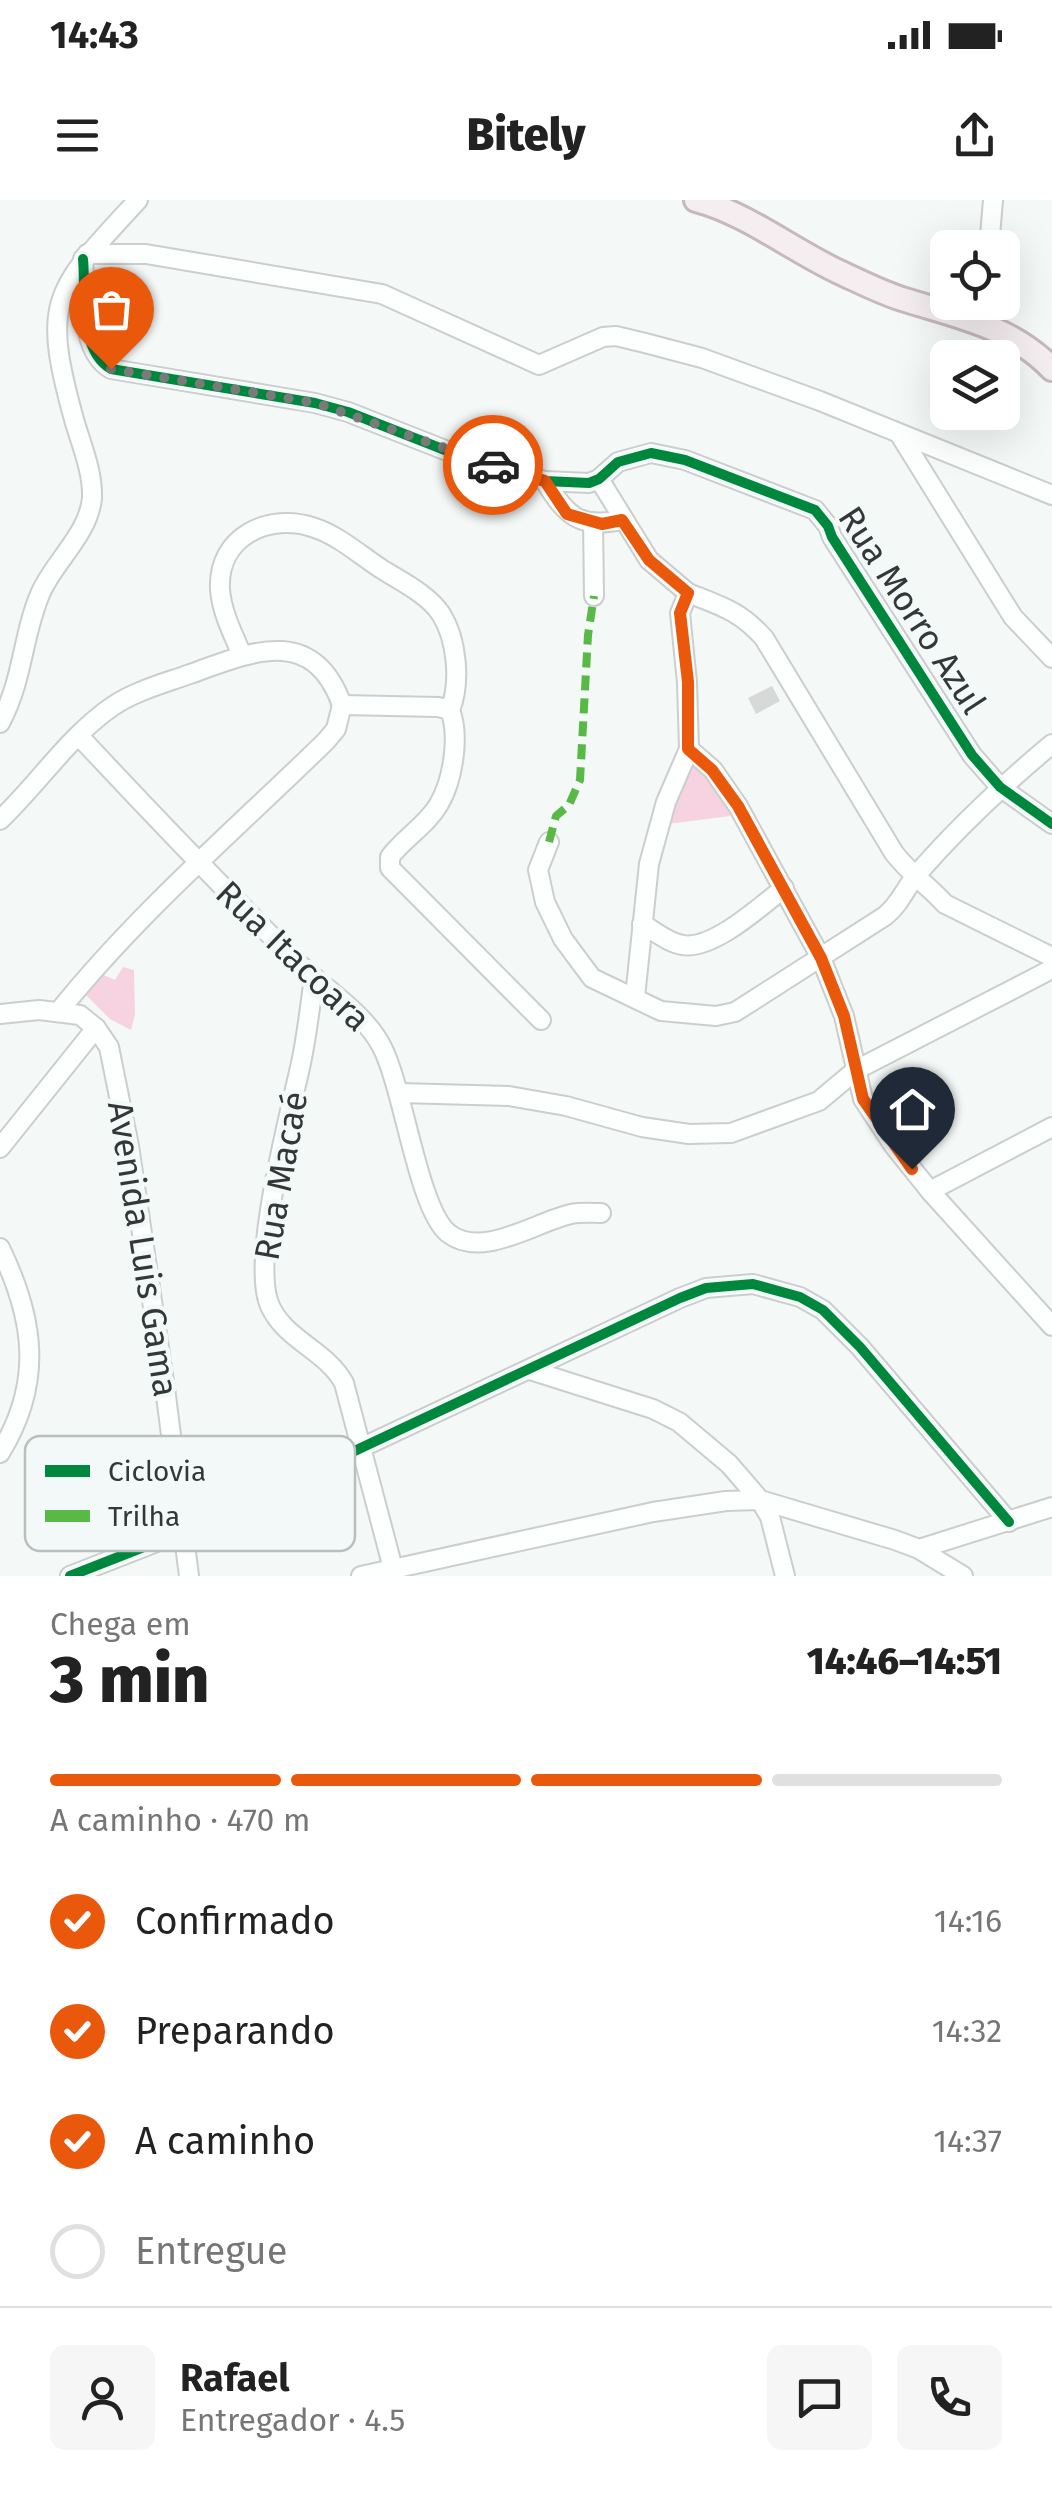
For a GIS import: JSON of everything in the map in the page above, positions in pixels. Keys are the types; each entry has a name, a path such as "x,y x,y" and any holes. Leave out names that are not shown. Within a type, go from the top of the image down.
{"main road":[{"path":"696,200 745,218 787,246 873,287 930,300"},
{"path":"993,320 1052,369"}],"street":[{"path":"0,723 16,692 39,597 87,516 92,500 89,470 55,339 60,296 85,256 138,200"},
{"path":"990,230 993,200"},
{"path":"85,256 146,254 382,294 539,365 555,361 592,340 616,336 702,358 1002,472 1052,495"},
{"path":"85,256 90,340 99,360 111,369 316,403 450,452 545,481 594,481 649,560 688,593 747,619 764,638 894,852 914,877 945,904 1052,957"},
{"path":"900,435 1013,617 1052,658"},
{"name":"Rua Morro Azul","path":"594,481 629,457 650,453 670,456 815,510 972,755 1000,788 1052,824"},
{"path":"545,481 567,514 593,522 622,520"},
{"path":"593,522 594,596"},
{"path":"242,655 222,604 222,563 238,539 250,530 289,523 314,527 418,593 440,614 452,644 456,674 450,710 454,742 443,794 426,820 390,857 393,874 542,1020"},
{"path":"635,997 650,864 666,802 688,749 688,682 680,613 688,593"},
{"path":"0,820 79,736 115,704 242,655 283,650 302,655 330,678 342,705 336,729 326,742 198,862 60,1010"},
{"path":"342,705 450,710"},
{"name":"Rua Itacoara","path":"79,736 198,862 372,1032 400,1092 431,1210 449,1234 465,1240 496,1240 572,1214 601,1213"},
{"path":"549,842 538,870 545,902 563,939 592,978 661,1011 716,1016 735,1012 894,908 914,877 1000,788 1052,744"},
{"path":"688,749 712,770 738,806 821,958 844,1016 863,1099 930,1191 1050,1321"},
{"path":"642,924 667,940 685,946 698,944 742,921 784,888"},
{"path":"400,1092 508,1096 566,1106 642,1127 707,1134 750,1128 819,1101 856,1070 1052,968"},
{"name":"Rua Macaé","path":"314,978 302,1058 278,1164 263,1284 275,1317 339,1373 394,1572"},
{"path":"0,1014 60,1010 80,1015 96,1028 0,1148"},
{"name":"Avenida Luis Gama","path":"96,1028 109,1047 128,1146 171,1436"},
{"path":"930,1191 1052,1126"},
{"path":"0,1248 20,1307 30,1366 28,1392 19,1422 0,1453"},
{"path":"355,1451 706,1288 753,1284 777,1288 822,1310 842,1328 1009,1522"},
{"path":"530,1370 653,1409 679,1422 729,1464 760,1500 770,1516 786,1576"},
{"path":"361,1576 394,1572 653,1512 760,1500 868,1530 919,1550 963,1576"},
{"path":"919,1550 1052,1507"},
{"path":"70,1576 134,1551"},
{"name":"Avenida Luis Gama","path":"185,1551 189,1576"}],"shaded area":[{"path":"694,765 733,810 730,816 668,824 685,771"},
{"path":"123,967 134,970 135,1015 131,1030 110,1019 85,994 99,973 115,980"}],"building":[{"path":"772,686 780,701 756,714 748,698"}],"marked path":[{"path":"549,842 556,816 569,805 580,780 588,635 594,596"}],"cycle path":[{"path":"83,259 88,334 100,360 111,369 315,403 450,452 545,481 589,483 618,462 651,453 685,460 815,510 972,755 1000,787 1052,824"},
{"path":"355,1451 680,1298 706,1288 753,1284 800,1297 823,1310 860,1347 1009,1522"},
{"path":"70,1576 134,1551"}],"way so far":[{"path":"111,369 316,403 493,465"}],"route":[{"path":"493,465 545,481 567,514 602,524 622,520 649,560 688,593 680,613 688,682 688,749 712,770 738,806 784,888 836,990 863,1099 912,1169"}]}
